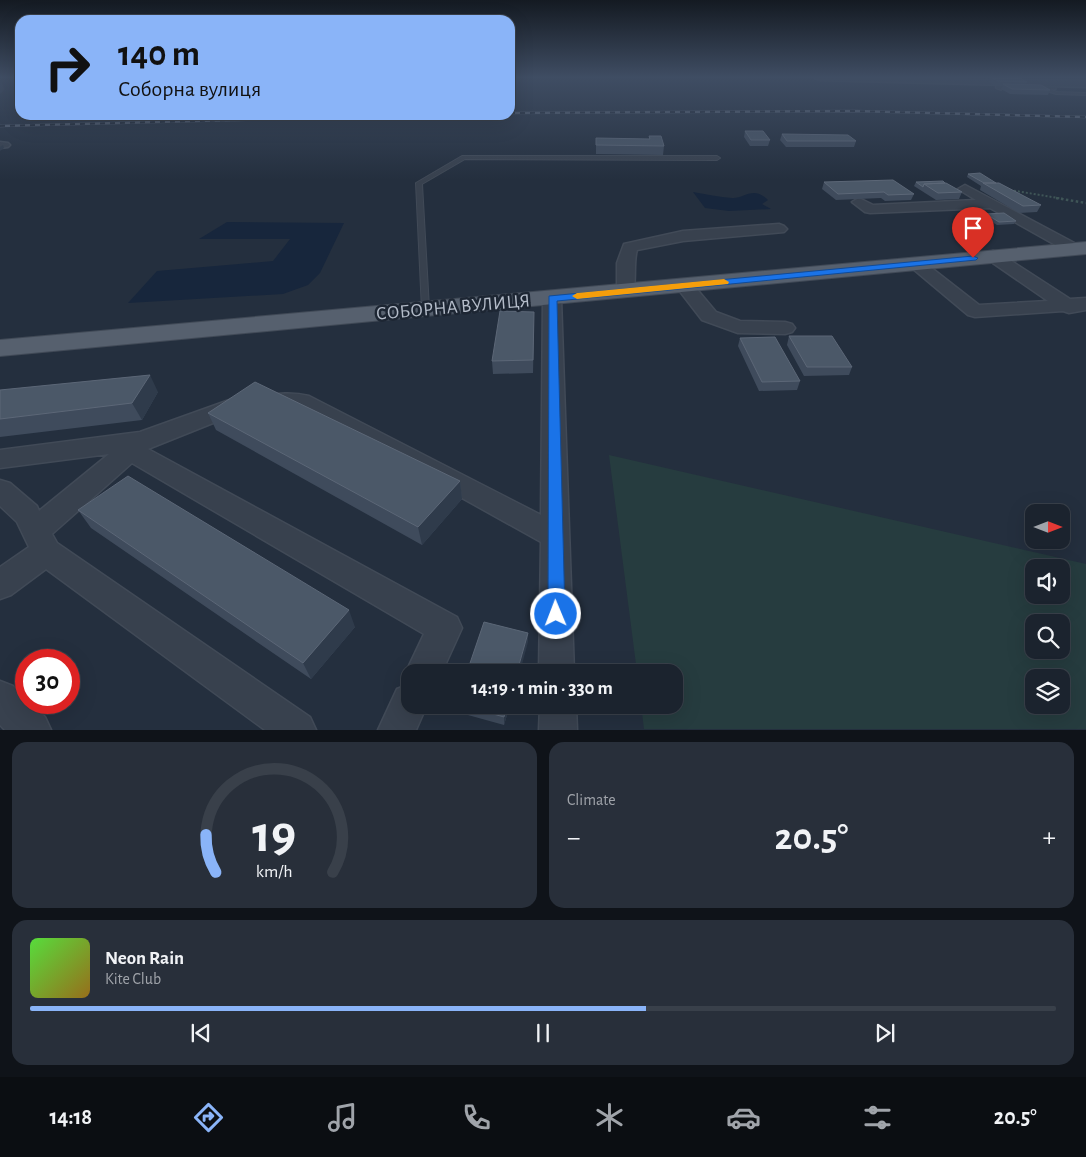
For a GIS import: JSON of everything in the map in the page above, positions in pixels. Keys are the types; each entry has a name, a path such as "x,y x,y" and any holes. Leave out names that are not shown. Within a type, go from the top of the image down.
{"main road":[{"name":"СОБОРНА ВУЛИЦЯ","path":"0,348 1080,249"}],"street":[{"path":"965,189 1080,249"},
{"path":"859,202 870,209 991,204"},
{"path":"626,291 624,273 626,255 630,247 643,243 687,237 779,229"},
{"path":"993,256 1086,318"},
{"path":"914,263 975,311 1086,304"},
{"path":"684,286 709,316 738,327 785,328"},
{"path":"552,298 557,664"},
{"path":"0,459 136,446 244,403 301,401 419,462 555,536"},
{"path":"0,585 136,446"},
{"path":"136,446 445,628 428,664"},
{"path":"0,490 27,514 41,541 297,730"},
{"path":"0,699 32,730"},
{"path":"397,730 404,714"},
{"path":"558,714 558,730"}],"lane":[{"path":"425,308 419,183 464,157 717,158"}],"path":[{"path":"1009,190 1086,203"}],"green space":[{"path":"609,455 1064,559 1025,559 1025,604 1070,604 1070,560 1086,564 1086,729 644,729 642,714 683,714 683,664 636,664"}],"water":[{"path":"693,192 732,198 753,193 758,194 768,200 762,204 771,209 729,211 705,208"},
{"path":"227,222 344,223 320,273 308,285 283,294 128,303 157,271 273,261 290,239 199,239"}],"building":[{"path":"745,131 763,131 770,140 751,140"},
{"path":"782,134 848,135 856,141 787,141"},
{"path":"649,136 661,136 664,146 596,145 596,138 650,139"},
{"path":"980,173 996,183 984,183 968,174"},
{"path":"893,180 914,194 888,195 884,192 838,194 824,182"},
{"path":"943,181 945,183 924,184 923,187 916,182"},
{"path":"946,183 962,192 938,193 924,184"},
{"path":"983,183 999,183 1041,205 1023,206"},
{"path":"1004,213 1016,221 999,222 986,214"},
{"path":"500,311 534,312 533,360 492,361"},
{"path":"789,336 832,336 852,367 807,367"},
{"path":"775,337 800,381 762,382 740,338"},
{"path":"150,375 132,403 0,419 0,390"},
{"path":"255,382 460,481 418,527 208,413"},
{"path":"128,476 349,610 303,663 78,510"},
{"path":"484,622 528,633 519,664 470,664"},
{"path":"493,714 505,714 504,717"}],"railway":[{"path":"515,113 671,112"},
{"path":"896,112 1086,117"},
{"path":"0,126 235,120"}],"slow traffic":[{"path":"577,296 724,282"}],"route":[{"path":"556,614 552,298 973,258"}]}
